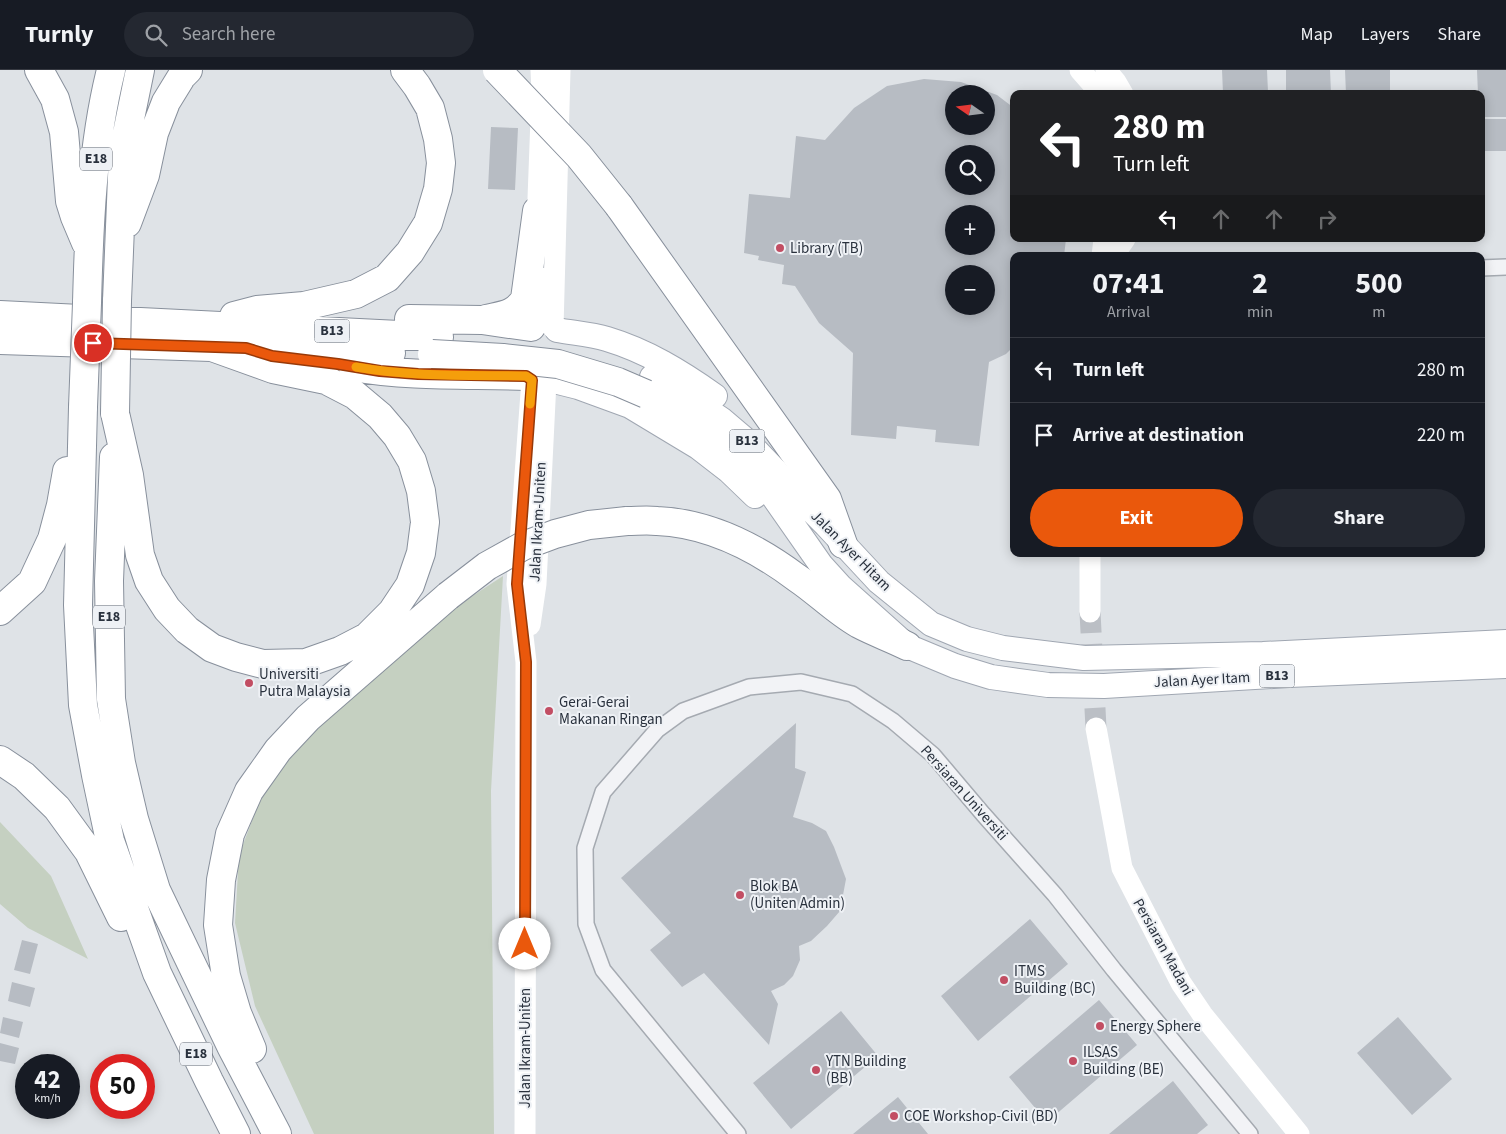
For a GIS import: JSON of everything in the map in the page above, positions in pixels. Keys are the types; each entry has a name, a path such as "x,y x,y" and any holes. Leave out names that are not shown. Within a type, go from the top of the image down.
{"highway":[{"path":"39,70 55,99 64,132 70,201 88,249"},
{"name":"E18","path":"111,70 99,134 93,180 88,249 78,605 83,705 110,841 157,973 236,1134"},
{"name":"E18","path":"140,70 123,154 118,245 109,581 111,700 121,763 134,819 156,890 231,1046 277,1134"},
{"path":"118,245 144,175 157,126 166,102 182,76 188,70"},
{"path":"202,336 257,310 304,306 356,294 387,278 410,252 428,223 438,189 441,164 438,139 430,108 405,70"},
{"path":"497,70 579,156 619,206 827,499 835,535"},
{"path":"482,320 511,313 519,308 525,299 537,211"},
{"path":"202,336 226,326 255,320 482,320 545,328"},
{"name":"B13","path":"226,326 436,346"},
{"path":"3,328 202,336 273,369 326,380 355,395 380,416 397,436 412,461 421,491 425,522 421,553 410,585 392,612 366,637 340,651 306,663 263,664 212,648 188,630 167,608 149,581 140,555 129,475 115,413"},
{"name":"B13","path":"202,336 246,348 436,346 474,338 548,345 612,360 649,386"},
{"path":"246,348 272,356 380,371 538,379"},
{"path":"0,611 32,582 48,547 61,505 67,472 82,415"},
{"path":"284,1134 236,1013 226,976 218,925 221,880 230,834 249,790 278,750 308,718 448,596 487,566 523,546 554,534 589,525 626,521 658,521 691,526 727,537 766,556 859,624 907,646"},
{"path":"0,760 24,776 57,808 90,852 120,916 157,973"}],"main road":[{"path":"541,70 542,92 537,211 545,328"},
{"path":"545,328 560,70"},
{"path":"1080,70 1098,90"},
{"path":"1106,70 1121,90"},
{"path":"538,379 558,376 568,362 568,344 564,336 545,328"},
{"path":"806,545 790,536 761,502 729,471 698,447 630,406 578,387 538,379 519,370 515,363 514,354 518,338 524,332 545,328 606,339 648,354 681,372 726,404 754,428 776,451 818,505 835,535"},
{"name":"Jalan Ikram-Uniten","path":"525,1134 526,662 517,584 538,379"},
{"name":"Jalan Ayer Hitam","path":"649,386 691,399 721,419 748,442 879,582 931,624 967,639 1003,648 1084,658"},
{"name":"Jalan Ayer Hitam","path":"649,386 680,413 715,437 742,461 770,492 821,565 842,587 907,646 955,666 991,677 1048,685"},
{"path":"1090,557 1090,612"},
{"name":"Jalan Ayer Itam","path":"1084,658 1263,654 1506,642"},
{"name":"Jalan Ayer Itam","path":"1048,685 1104,686 1288,675 1506,666"},
{"name":"Persiaran Madani","path":"1096,728 1122,868 1130,885 1181,983 1202,1014 1299,1134"}],"street":[{"path":"1485,268 1506,267"},
{"name":"Persiaran Universiti","path":"738,1134 603,970 586,924 585,848 603,792 657,730 683,711 749,687 801,682 852,694 893,721 933,755 1055,895 1175,1045 1250,1134"}],"green space":[{"path":"503,576 491,791 494,1134 314,1134 255,1006 235,923 239,855 263,792 296,742 448,612"},
{"path":"0,822 51,876 88,959 28,928 0,904"}],"building":[{"path":"1222,70 1267,70 1268,90 1223,90"},
{"path":"1286,70 1330,70 1331,90 1286,90"},
{"path":"1345,70 1390,70 1390,90 1346,90"},
{"path":"1477,70 1506,70 1506,117 1485,117 1485,90 1478,90"},
{"path":"924,79 961,82 969,85 945,85 945,135 995,135 995,94 1010,105 1010,242 1066,242 1064,252 1010,252 1010,350 989,362 979,446 935,442 936,430 897,426 896,439 851,435 853,353 819,323 795,286 782,284 784,265 758,260 759,256 744,253 749,194 790,198 796,136 825,140 854,108 887,86"},
{"path":"1485,119 1506,119 1506,151 1485,151"},
{"path":"491,127 518,128 515,190 488,189"},
{"name":"Blok BA (Uniten Admin)","path":"796,723 795,768 806,772 793,817 812,823 826,831 846,879 840,911 811,941 799,946 800,960 793,976 784,985 771,991 778,1004 769,1045 704,973 682,987 650,950 671,933 621,878"},
{"name":"ITMS Building (BC)","path":"1030,919 1068,964 978,1041 941,996"},
{"path":"22,940 38,944 30,974 14,970"},
{"path":"12,982 35,988 30,1007 8,1001"},
{"name":"ILSAS Building (BE)","path":"1099,1000 1137,1045 1047,1122 1009,1077"},
{"name":"YTN Building (BB)","path":"841,1011 878,1056 791,1129 753,1083"},
{"path":"3,1017 23,1022 19,1038 0,1033"},
{"path":"1398,1017 1452,1079 1412,1115 1357,1053"},
{"path":"0,1043 19,1048 18,1054 15,1054 15,1064 0,1061"},
{"path":"1173,1081 1208,1125 1197,1134 1109,1134"},
{"name":"COE Workshop-Civil (BD)","path":"898,1097 928,1134 853,1134"}],"tunnel":[{"path":"1090,612 1096,728"}],"slow traffic":[{"path":"356,367 418,374 526,376 532,380 530,404"}],"place":[{"name":"Library (TB)","path":"780,248"},
{"name":"Universiti Putra Malaysia","path":"249,683"},
{"name":"Gerai-Gerai Makanan Ringan","path":"549,711"},
{"name":"Blok BA (Uniten Admin)","path":"740,895"},
{"name":"ITMS Building (BC)","path":"1004,980"},
{"name":"Energy Sphere","path":"1100,1026"},
{"name":"ILSAS Building (BE)","path":"1073,1061"},
{"name":"YTN Building (BB)","path":"816,1070"},
{"name":"COE Workshop-Civil (BD)","path":"894,1116"}],"route":[{"path":"93,343 246,348 272,356 380,371 418,374 526,376 532,380 517,584 526,662 525,944"}]}
